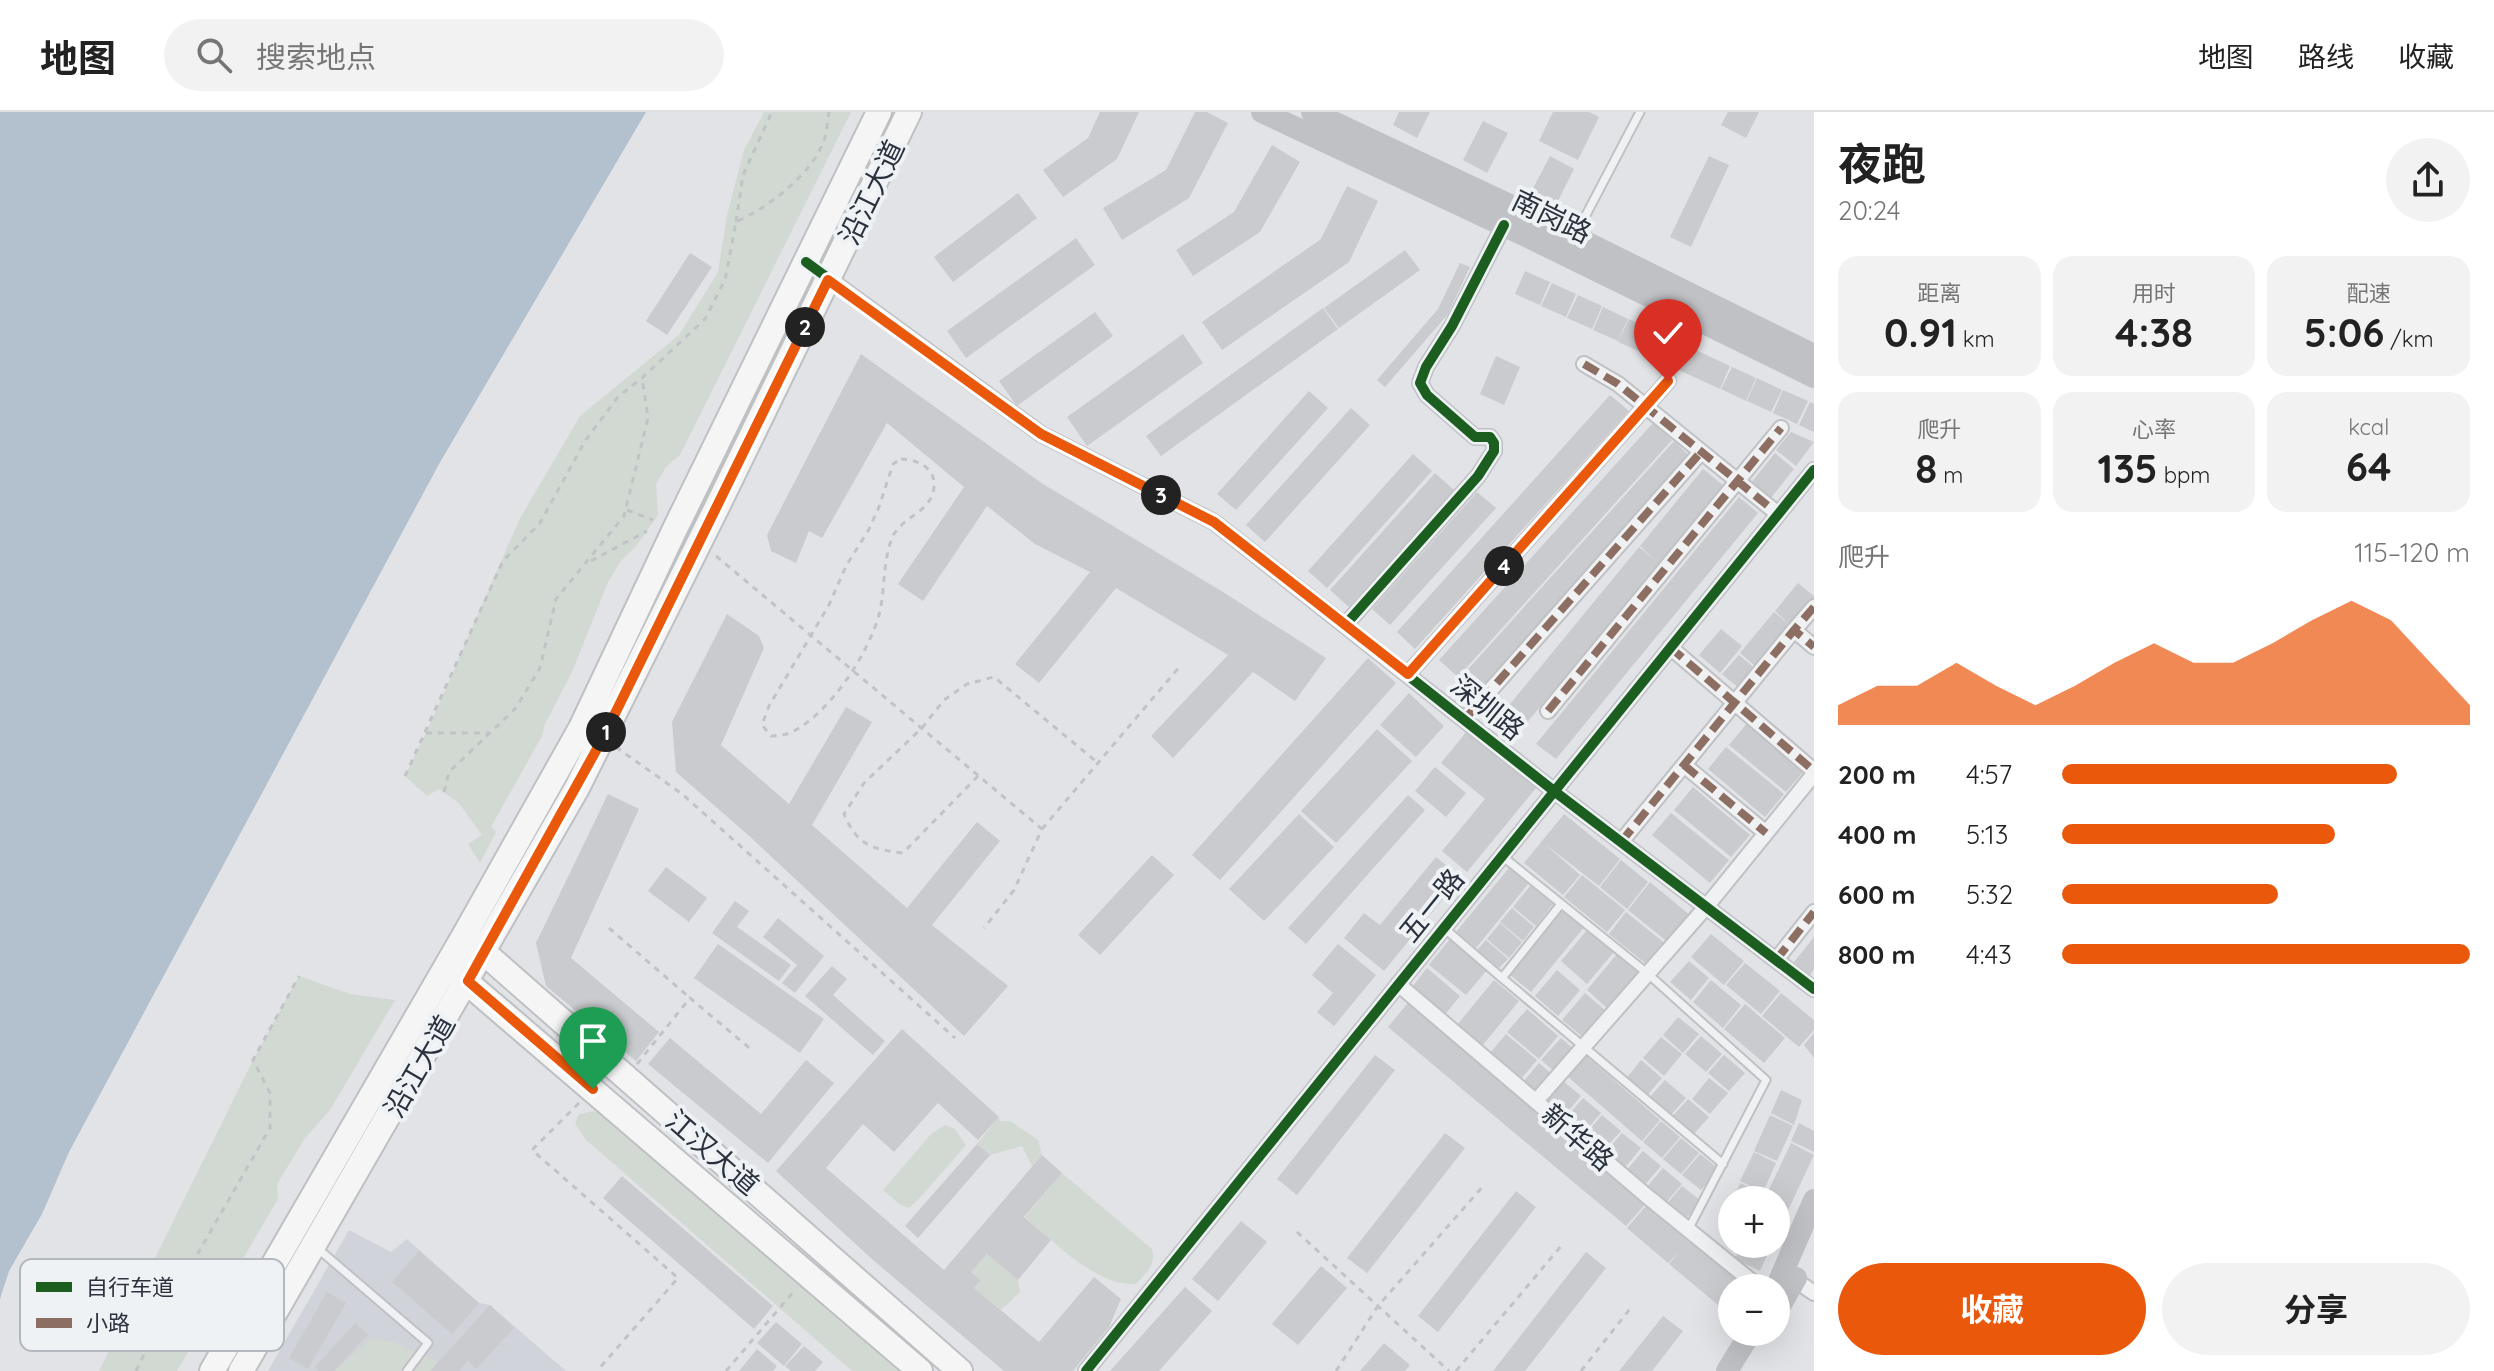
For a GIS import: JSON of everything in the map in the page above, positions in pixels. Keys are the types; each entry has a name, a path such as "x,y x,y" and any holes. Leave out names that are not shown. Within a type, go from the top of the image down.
{"main road":[{"name":"沿江大道","path":"277,1259 581,728 879,112"},
{"name":"沿江大道","path":"284,1297 468,981 603,738 909,112"},
{"name":"南岗路","path":"1262,112 1504,225 1814,377"},
{"name":"南岗路","path":"1312,112 1814,355"},
{"name":"江汉大道","path":"464,936 485,951 960,1371"},
{"name":"江汉大道","path":"446,966 468,981 915,1369"},
{"path":"1800,1283 1814,1200"},
{"path":"1800,1283 1814,1237"},
{"path":"1727,1371 1742,1346"},
{"path":"1742,1371 1757,1346"},
{"name":"沿江大道","path":"212,1371 224,1351"},
{"name":"沿江大道","path":"241,1371 253,1351"}],"street":[{"path":"1346,624 1478,476 1494,451 1490,437 1475,437 1427,395 1420,383 1504,225"},
{"name":"深圳路","path":"806,262 1041,434 1214,522 1554,791 1814,989"},
{"path":"1584,364 1618,384 1778,514"},
{"path":"1408,674 1668,381"},
{"path":"1548,711 1781,428"},
{"path":"1465,719 1701,452"},
{"name":"五一路","path":"1086,1371 1814,470"},
{"path":"1621,842 1814,607"},
{"path":"1794,630 1814,647"},
{"path":"1536,1101 1706,907 1814,772 1670,647"},
{"path":"1684,765 1766,833"},
{"path":"1776,960 1814,912"},
{"name":"新华路","path":"1398,984 1743,1274"}],"lane":[{"path":"1574,237 1640,112"},
{"path":"1502,856 1647,973 1766,1080 1688,1230"},
{"path":"1502,978 1561,904"},
{"path":"1444,928 1723,1164"},
{"path":"314,1245 428,1343 407,1371"}],"path":[{"path":"405,776 503,561 540,523 585,441 618,397 705,319 725,280 743,175 772,112"},
{"path":"736,222 763,210 806,168 824,143 829,112"},
{"path":"444,792 449,772 515,709 540,668 556,599 612,534 626,509 648,418 642,378"},
{"path":"901,459 911,459 932,474 934,487 929,503 893,536 884,571 880,611 853,671 817,713 789,734 771,736 762,725 769,706 812,636 846,566 868,531 893,464 901,459"},
{"path":"626,509 653,520"},
{"path":"587,564 647,531"},
{"path":"700,543 1042,829"},
{"path":"984,928 1014,890 1042,829 1181,665"},
{"path":"978,776 903,853 876,849 852,833 844,814 864,783 922,728 944,700 967,684 994,677 1098,763"},
{"path":"426,733 492,733"},
{"path":"603,738 682,794 955,1038"},
{"path":"609,928 753,1051"},
{"path":"196,1259 270,1128 270,1093 253,1060 299,976"},
{"path":"627,1076 690,998"},
{"path":"593,1089 532,1150 678,1278 597,1371"},
{"path":"1336,1371 1378,1306 1485,1184"},
{"path":"1297,1232 1449,1371"},
{"path":"1456,1371 1562,1245"},
{"path":"726,1371 808,1274"},
{"path":"1581,1371 1633,1305"},
{"path":"136,1371 146,1351"}],"shaded area":[{"path":"764,112 851,112 680,455 666,467 656,484 658,515 608,582 542,736 491,827 496,832 480,863 468,844 482,835 459,803 439,789 427,796 405,776 519,520 580,416 679,335 718,272 727,215 744,150"},
{"path":"299,976 350,994 395,1000 330,1110 305,1138 277,1184 278,1199 243,1259 154,1259 253,1060"},
{"path":"594,1111 613,1118 899,1371 852,1371 585,1139 575,1123 579,1114"},
{"path":"999,1117 1000,1121 1010,1121 1038,1140 1042,1155 1032,1166 1022,1146 990,1155 977,1144"},
{"path":"945,1125 955,1129 966,1145 909,1208 899,1204 883,1190 932,1133"},
{"path":"1062,1173 1152,1249 1152,1264 1136,1284 1106,1278 1076,1261 1025,1217"},
{"path":"349,1230 391,1252 407,1239 479,1303 490,1305 566,1371 268,1371 279,1351 284,1351 284,1343"},
{"path":"987,1254 1018,1280 1020,1292 1001,1310 974,1288 981,1280 971,1272"},
{"path":"372,1338 394,1342 438,1362 430,1371 334,1371"},
{"path":"109,1351 189,1351 177,1371 99,1371"}],"water":[{"path":"0,112 646,112 439,464 69,1152 42,1214 9,1271 0,1299"}],"building":[{"path":"1100,112 1139,112 1117,159 1063,197 1043,170 1088,138"},
{"path":"1195,112 1207,112 1228,123 1189,198 1122,240 1103,208 1166,170"},
{"path":"1399,112 1430,112 1417,138 1393,125"},
{"path":"1553,112 1589,112 1599,117 1578,160 1539,141"},
{"path":"1728,112 1759,112 1746,138 1721,125"},
{"path":"1483,121 1508,133 1487,173 1463,160"},
{"path":"1272,145 1300,162 1260,232 1193,276 1176,250 1234,212"},
{"path":"1550,156 1574,169 1554,209 1529,196"},
{"path":"1709,156 1729,165 1691,247 1670,237"},
{"path":"1347,186 1378,201 1349,262 1222,350 1202,322 1321,239"},
{"path":"1018,193 1037,218 953,282 934,257"},
{"path":"1076,238 1095,265 966,358 947,331"},
{"path":"1405,250 1420,270 1339,328 1324,308"},
{"path":"690,253 712,267 667,335 646,321"},
{"path":"1460,263 1470,267 1448,314 1385,387 1377,380 1438,309"},
{"path":"1525,271 1550,282 1540,305 1515,294"},
{"path":"1552,283 1576,294 1566,317 1541,306"},
{"path":"1578,295 1602,306 1592,329 1567,318"},
{"path":"1603,307 1628,319 1618,341 1593,330"},
{"path":"1323,308 1338,329 1161,456 1146,436"},
{"path":"1095,312 1113,336 1017,406 999,381"},
{"path":"1629,319 1654,331 1643,353 1618,342"},
{"path":"1655,331 1730,366 1720,389 1670,366 1674,358 1669,365 1644,354"},
{"path":"1183,334 1203,363 1087,446 1067,417"},
{"path":"861,354 1043,484 1326,658 1295,701 1253,672 1173,758 1151,736 1228,655 1116,588 1039,683 1015,664 1090,572 1035,544 987,506 923,601 898,584 964,487 887,423 822,538 809,531 796,563 771,551 767,535"},
{"path":"1496,356 1520,367 1504,405 1480,394"},
{"path":"1732,367 1756,378 1746,401 1721,389"},
{"path":"1757,378 1782,390 1771,412 1747,401"},
{"path":"1783,390 1808,401 1797,424 1773,413"},
{"path":"1309,391 1328,408 1236,510 1217,494"},
{"path":"1610,395 1629,411 1415,649 1397,632"},
{"path":"1810,402 1814,404 1814,432 1799,425"},
{"path":"1351,408 1370,425 1265,542 1246,525"},
{"path":"1653,423 1672,440 1458,677 1439,660"},
{"path":"1791,432 1814,442 1796,466 1776,450"},
{"path":"1674,441 1692,458 1479,695 1460,678"},
{"path":"1775,453 1794,469 1770,499 1751,483"},
{"path":"1413,454 1432,471 1327,588 1308,571"},
{"path":"1703,469 1723,485 1520,731 1501,715 1639,547 1654,559 1640,546"},
{"path":"1435,473 1454,490 1349,607 1330,590"},
{"path":"1477,492 1496,508 1390,625 1372,609"},
{"path":"1739,497 1758,513 1556,759 1536,744"},
{"path":"1798,583 1814,596 1814,605 1760,670 1740,653 1774,612 1790,625 1775,611"},
{"path":"727,614 759,636 764,648 721,745 789,804 846,707 872,722 812,825 907,908 977,822 1000,841 932,925 1008,986 964,1036 676,772 672,722"},
{"path":"1721,629 1742,646 1720,673 1699,655"},
{"path":"1739,655 1758,671 1741,690 1722,674"},
{"path":"1368,658 1396,683 1220,880 1192,855"},
{"path":"1409,693 1444,726 1416,757 1380,725"},
{"path":"1748,722 1805,770 1786,792 1729,745"},
{"path":"1377,729 1412,761 1336,843 1301,811"},
{"path":"1467,731 1536,788 1467,872 1442,851 1485,799 1441,763"},
{"path":"1726,747 1784,794 1765,817 1708,769"},
{"path":"1435,767 1466,793 1446,817 1415,791"},
{"path":"1693,787 1750,835 1731,857 1674,810"},
{"path":"608,794 639,809 571,958 659,1032 636,1061 546,986 536,943"},
{"path":"1408,795 1425,810 1306,944 1288,928"},
{"path":"1671,813 1729,860 1710,883 1652,835"},
{"path":"1299,814 1334,847 1264,921 1229,889"},
{"path":"1564,814 1620,859 1599,886 1545,844 1580,875 1563,895 1524,863"},
{"path":"1152,855 1174,875 1100,955 1078,935"},
{"path":"1436,857 1461,877 1384,971 1344,938 1364,913 1380,925"},
{"path":"1621,860 1648,882 1627,909 1600,887"},
{"path":"666,867 707,898 689,922 648,891"},
{"path":"1509,868 1528,884 1476,948 1456,932"},
{"path":"1582,875 1625,910 1607,932 1564,897"},
{"path":"1650,882 1691,916 1669,943 1628,910"},
{"path":"1531,885 1554,903 1536,926 1513,907"},
{"path":"735,901 749,911 737,927 791,965 779,981 712,933"},
{"path":"1512,908 1534,927 1523,941 1500,922"},
{"path":"1563,908 1585,926 1531,992 1509,974"},
{"path":"1626,912 1667,945 1650,967 1609,934"},
{"path":"778,918 824,956 795,993 782,983 797,965 763,937"},
{"path":"1500,923 1522,942 1509,958 1487,939"},
{"path":"1588,929 1614,952 1587,984 1561,961"},
{"path":"1711,934 1744,961 1724,985 1691,957"},
{"path":"1814,937 1814,969 1810,975 1794,962"},
{"path":"1450,939 1487,970 1466,995 1429,965"},
{"path":"1486,940 1508,959 1499,968 1477,950"},
{"path":"718,944 824,1019 800,1053 694,978"},
{"path":"1338,944 1376,975 1334,1026 1317,1012 1333,993 1312,975"},
{"path":"1617,954 1638,972 1607,1008 1587,990"},
{"path":"1689,961 1709,978 1691,1000 1670,982"},
{"path":"1745,963 1780,991 1761,1014 1726,985"},
{"path":"832,966 847,979 833,995 885,1041 873,1055 805,996"},
{"path":"1427,968 1460,996 1443,1017 1410,990"},
{"path":"1557,970 1580,990 1558,1016 1535,996"},
{"path":"1494,980 1519,1001 1482,1046 1457,1025"},
{"path":"1711,980 1741,1005 1723,1028 1693,1002"},
{"path":"1585,993 1606,1011 1583,1037 1562,1020"},
{"path":"1781,993 1814,1020 1814,1030 1799,1047 1762,1016"},
{"path":"1411,999 1649,1200 1626,1226 1388,1027"},
{"path":"1745,1004 1785,1038 1764,1063 1724,1029"},
{"path":"1527,1009 1558,1036 1539,1059 1507,1032"},
{"path":"1678,1017 1699,1034 1683,1053 1663,1035"},
{"path":"902,1029 999,1117 978,1140 938,1103 894,1152 863,1124 826,1168 944,1270 1042,1155 1062,1173 1024,1217 1051,1240 1018,1280 987,1254 971,1272 981,1280 974,1288 1039,1342 1094,1277 1121,1299 1109,1327 1073,1371 1004,1371 873,1260 776,1171"},
{"path":"1814,1033 1814,1058 1804,1045"},
{"path":"1506,1034 1537,1060 1521,1079 1490,1053"},
{"path":"1701,1036 1722,1054 1706,1072 1685,1054"},
{"path":"1661,1037 1682,1054 1664,1076 1643,1058"},
{"path":"670,1038 761,1114 806,1060 834,1083 768,1163 648,1064"},
{"path":"1561,1038 1575,1050 1555,1072 1541,1060"},
{"path":"1375,1055 1395,1070 1297,1195 1277,1179"},
{"path":"1585,1055 1660,1120 1642,1141 1567,1076"},
{"path":"1724,1055 1745,1073 1729,1091 1708,1073"},
{"path":"1641,1060 1662,1078 1646,1097 1626,1079"},
{"path":"1539,1063 1553,1075 1538,1093 1524,1081"},
{"path":"1709,1078 1728,1093 1710,1114 1692,1099"},
{"path":"1665,1080 1686,1098 1670,1116 1649,1098"},
{"path":"1563,1081 1581,1096 1563,1117 1545,1102"},
{"path":"1781,1090 1802,1100 1794,1125 1771,1113"},
{"path":"1583,1098 1601,1113 1583,1134 1565,1119"},
{"path":"1688,1099 1709,1117 1693,1135 1672,1117"},
{"path":"1602,1115 1621,1131 1602,1152 1584,1136"},
{"path":"1770,1115 1793,1126 1777,1161 1754,1151"},
{"path":"1661,1121 1680,1137 1662,1158 1643,1142"},
{"path":"1799,1123 1814,1131 1814,1152 1791,1141"},
{"path":"1445,1133 1465,1148 1367,1273 1347,1258"},
{"path":"1622,1133 1641,1148 1623,1170 1604,1154"},
{"path":"1681,1138 1699,1153 1681,1174 1663,1159"},
{"path":"1791,1143 1814,1155 1790,1206 1790,1186 1771,1186"},
{"path":"977,1144 990,1155 918,1238 905,1226"},
{"path":"1643,1151 1661,1166 1643,1187 1625,1172"},
{"path":"1754,1152 1776,1163 1766,1186 1750,1186 1740,1181"},
{"path":"1700,1154 1719,1169 1701,1190 1682,1175"},
{"path":"1663,1168 1682,1184 1664,1205 1645,1189"},
{"path":"622,1176 773,1306 754,1329 603,1198"},
{"path":"1682,1186 1701,1201 1683,1222 1664,1207"},
{"path":"1516,1191 1536,1207 1438,1332 1418,1316"},
{"path":"1650,1201 1737,1274 1718,1274 1718,1305 1669,1264 1679,1252 1668,1263 1627,1228"},
{"path":"1241,1221 1267,1242 1218,1301 1192,1279"},
{"path":"419,1251 479,1303 452,1334 392,1282"},
{"path":"1586,1252 1606,1268 1525,1371 1493,1371"},
{"path":"1735,1258 1766,1258 1760,1271"},
{"path":"1321,1266 1347,1288 1298,1345 1272,1324"},
{"path":"1185,1287 1212,1311 1159,1371 1110,1371"},
{"path":"327,1292 346,1303 308,1369 289,1358"},
{"path":"490,1305 514,1328 476,1369 468,1361 459,1371 430,1371"},
{"path":"1663,1316 1683,1331 1652,1371 1619,1371"},
{"path":"776,1322 802,1344 784,1366 757,1343"},
{"path":"355,1323 368,1335 334,1371 319,1371 315,1367"},
{"path":"1384,1343 1410,1365 1405,1371 1360,1371"},
{"path":"804,1346 823,1362 815,1371 791,1371 785,1366"},
{"path":"757,1349 777,1366 773,1371 739,1371"}],"marked path":[{"path":"1584,364 1618,384 1778,514"},
{"path":"1408,674 1668,381"},
{"path":"1548,711 1781,428"},
{"path":"1465,719 1701,452"},
{"path":"1814,607 1794,630 1814,647"},
{"path":"1621,842 1794,630"},
{"path":"1670,647 1814,771"},
{"path":"1684,765 1766,833"},
{"path":"1776,960 1814,912"}],"cycle path":[{"path":"1346,624 1478,476 1494,451 1490,437 1475,437 1427,395 1420,383 1504,225"},
{"path":"806,262 1041,434 1214,522 1554,791 1814,989"},
{"path":"1086,1371 1814,470"}],"route":[{"path":"593,1089 468,981 603,738 828,280 1041,434 1214,522 1408,674 1668,381"}]}
